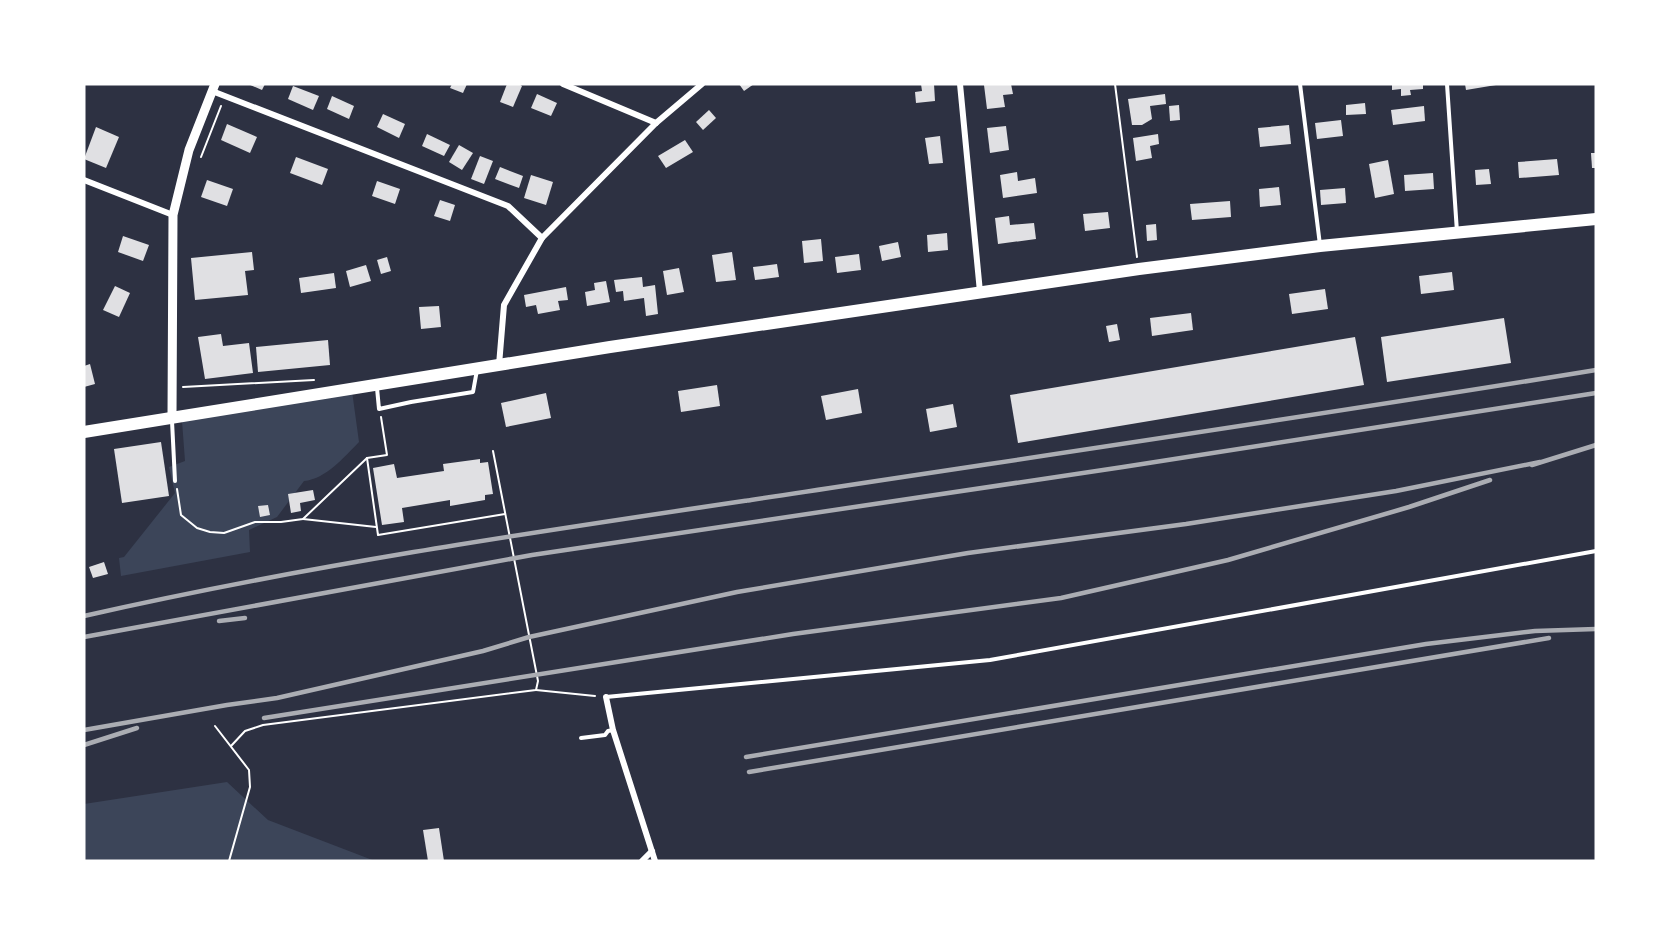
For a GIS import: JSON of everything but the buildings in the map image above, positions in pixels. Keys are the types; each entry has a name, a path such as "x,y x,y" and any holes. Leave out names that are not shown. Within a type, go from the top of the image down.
{"main road":[{"path":"84,432 478,368 1139,269 1320,246 1596,219"}],"street":[{"path":"563,84 656,123"},
{"path":"499,365 504,305 542,238 656,123 702,84"},
{"path":"960,84 980,292"},
{"path":"172,417 173,215 189,150 214,87 225,96 508,206 542,238"},
{"path":"84,180 173,215"},
{"path":"606,697 613,729 654,861"},
{"path":"642,861 652,852"}],"lane":[{"path":"1300,84 1320,246"},
{"path":"1447,84 1457,232"},
{"path":"377,385 379,410 411,402 473,392 478,368"},
{"path":"172,417 175,481"},
{"path":"606,697 990,660 1596,551"},
{"path":"581,738 605,735 613,729"}],"path":[{"path":"1115,84 1139,269"},
{"path":"200,157 225,96"},
{"path":"183,388 314,380"},
{"path":"303,519 367,458 387,455 379,410"},
{"path":"493,451 538,681 536,690"},
{"path":"367,458 378,535 505,514"},
{"path":"175,481 181,515 197,528 210,532 225,533 255,522 303,519 376,527"},
{"path":"231,746 245,731 263,725 536,690 606,697"},
{"path":"215,726 249,770 250,787 229,861"}],"shaded area":[{"path":"352,391 359,442 327,472 304,481 277,517 249,530 250,552 121,576 119,558 124,557 175,493 169,467 185,461 182,421"},
{"path":"227,782 268,820 375,861 84,861 84,804"}],"railway":[{"path":"84,616 250,581 500,538 1596,370"},
{"path":"84,637 532,555 1123,467 1596,393"},
{"path":"1532,465 1596,445"},
{"path":"84,730 277,698 483,651 529,637 737,592 968,553 1186,524 1396,491 1540,462"},
{"path":"264,718 793,634 1061,598 1228,560 1409,507 1490,480"},
{"path":"219,621 245,618"},
{"path":"746,757 1426,644 1535,631 1596,629"},
{"path":"749,772 1549,638"},
{"path":"84,745 137,728"}]}
